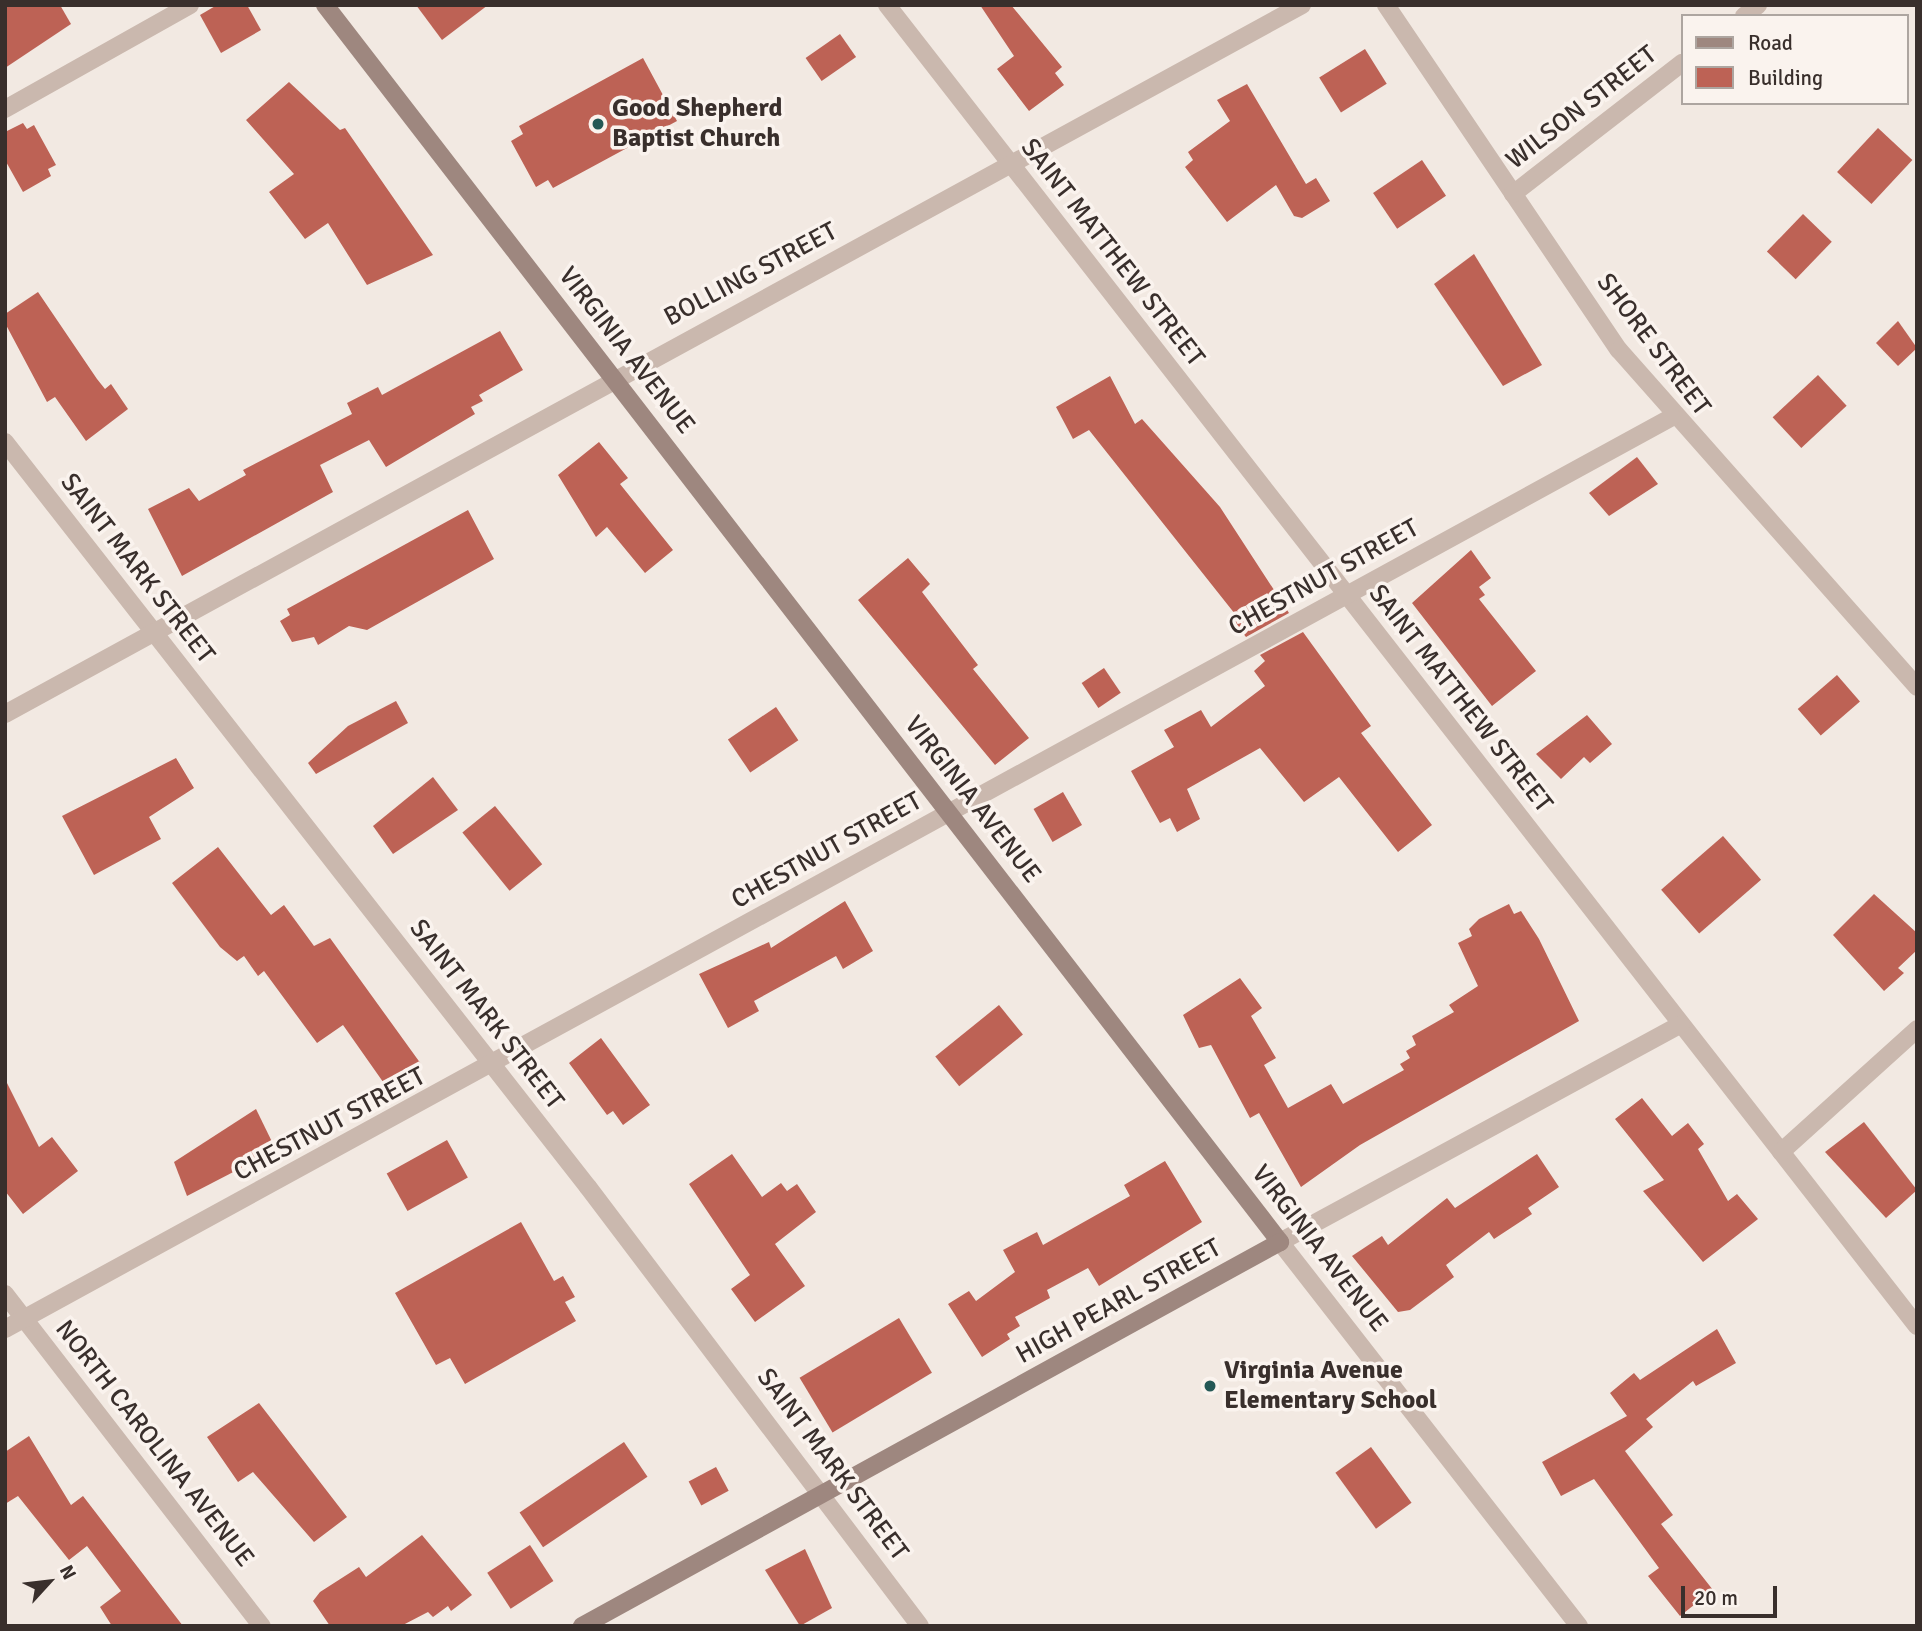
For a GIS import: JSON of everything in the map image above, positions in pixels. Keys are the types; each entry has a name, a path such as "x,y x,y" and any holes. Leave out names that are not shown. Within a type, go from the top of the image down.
{"street":[{"path":"5,109 190,5"},
{"name":"VIRGINIA AVENUE","path":"325,5 1578,1626"},
{"name":"SAINT MATTHEW STREET","path":"887,5 1345,596 1917,1326"},
{"name":"BOLLING STREET","path":"5,714 541,424 614,377 1011,165 1302,5"},
{"name":"SHORE STREET","path":"1386,5 1513,194 1672,417 1917,688"},
{"name":"WILSON STREET","path":"1513,194 1680,66"},
{"name":"CHESTNUT STREET","path":"5,1329 494,1067 1672,417"},
{"name":"SAINT MARK STREET","path":"5,442 494,1067 920,1626"},
{"name":"HIGH PEARL STREET","path":"582,1626 1681,1024"},
{"path":"1781,1152 1917,1029"},
{"name":"NORTH CAROLINA AVENUE","path":"5,1294 262,1626"}],"building":[{"path":"5,5 60,5 71,24 5,68"},
{"path":"217,5 247,5 261,30 221,53 200,15"},
{"path":"416,5 488,5 442,40"},
{"path":"980,5 1011,5 1062,67 1055,73 1064,85 1029,111 997,69 1014,56"},
{"path":"840,34 856,57 822,81 806,58"},
{"path":"1365,49 1387,84 1341,112 1319,78"},
{"name":"Good Shepherd Baptist Church","path":"643,58 677,121 553,188 548,180 536,187 511,141 523,134 519,126"},
{"path":"289,82 340,130 345,128 433,255 367,285 328,223 305,239 269,192 294,174 246,120"},
{"path":"1247,84 1306,184 1316,178 1330,201 1302,218 1294,216 1276,185 1227,222 1185,167 1193,160 1188,152 1230,121 1217,100"},
{"path":"23,123 27,129 34,125 56,165 48,169 51,176 23,192 5,160 5,132"},
{"path":"1878,128 1912,160 1871,204 1837,172"},
{"path":"1422,160 1446,196 1397,229 1373,193"},
{"path":"1803,214 1832,242 1796,279 1767,251"},
{"path":"1474,254 1542,365 1503,386 1434,284"},
{"path":"38,292 97,379 105,389 111,384 128,409 86,441 55,397 47,402 5,323 5,314"},
{"path":"1898,321 1917,348 1898,366 1876,343"},
{"path":"500,331 523,370 479,395 483,401 471,407 475,414 386,467 369,440 320,465 333,492 182,576 148,509 189,488 199,501 246,475 243,470 352,414 347,403 378,387 382,395"},
{"path":"1818,375 1847,406 1801,448 1773,417"},
{"path":"1110,376 1135,424 1142,419 1220,507 1289,613 1246,637 1230,617 1235,614 1089,430 1073,439 1056,407"},
{"path":"599,442 628,478 620,484 673,550 645,573 607,527 596,537 558,475"},
{"path":"1637,457 1658,484 1609,516 1589,493"},
{"path":"468,510 494,559 367,630 349,626 318,645 314,637 292,642 280,621 290,615 287,609"},
{"path":"1471,550 1491,578 1479,587 1485,595 1479,599 1536,671 1492,706 1412,603"},
{"path":"908,558 930,584 922,592 978,665 973,669 1029,738 995,765 858,600"},
{"path":"1303,632 1371,726 1361,733 1432,825 1398,852 1339,777 1304,802 1260,748 1187,789 1200,819 1177,832 1170,818 1160,823 1131,771 1174,747 1164,730 1201,710 1211,727 1265,686 1254,671 1265,661 1260,655"},
{"path":"1104,668 1121,693 1098,708 1082,683"},
{"path":"1837,675 1860,701 1821,736 1798,709"},
{"path":"396,701 408,723 316,774 308,763 348,726"},
{"path":"776,707 798,740 750,773 728,739"},
{"path":"1587,715 1612,744 1590,763 1584,757 1561,779 1536,754"},
{"path":"176,758 194,788 149,817 161,839 94,875 62,816"},
{"path":"433,777 458,810 393,854 373,826"},
{"path":"1063,792 1082,825 1053,842 1034,809"},
{"path":"495,806 542,864 510,891 462,832"},
{"path":"1723,836 1761,880 1699,934 1661,890"},
{"path":"218,847 271,915 284,905 314,946 330,938 421,1064 388,1089 343,1025 317,1043 264,971 258,976 244,956 237,961 220,947 172,883"},
{"path":"1874,894 1917,933 1917,950 1898,968 1904,973 1884,991 1833,935"},
{"path":"845,901 873,951 843,969 836,956 754,1001 759,1011 728,1028 699,974 769,942 771,948"},
{"path":"1509,904 1514,914 1521,911 1539,939 1579,1021 1360,1145 1301,1187 1259,1113 1250,1118 1211,1045 1199,1048 1183,1015 1240,978 1262,1008 1251,1016 1276,1058 1264,1065 1288,1108 1331,1084 1343,1104 1404,1070 1400,1064 1410,1058 1406,1051 1416,1045 1412,1036 1454,1012 1449,1005 1478,986 1458,943 1472,936 1469,929 1479,919"},
{"path":"999,1005 1023,1035 959,1086 935,1057"},
{"path":"601,1038 650,1105 623,1125 613,1111 607,1115 569,1063"},
{"path":"5,1079 39,1147 52,1137 78,1171 23,1214 5,1191"},
{"path":"1642,1098 1672,1136 1688,1123 1704,1144 1698,1149 1728,1201 1737,1194 1758,1219 1703,1262 1643,1191 1664,1180 1615,1119"},
{"path":"256,1109 276,1150 187,1196 174,1162"},
{"path":"1864,1122 1917,1190 1886,1218 1825,1152"},
{"path":"447,1140 468,1178 407,1211 387,1173"},
{"path":"732,1154 762,1197 781,1183 787,1191 797,1184 816,1212 775,1244 805,1286 755,1322 731,1289 750,1275 689,1184"},
{"path":"1537,1154 1559,1187 1528,1208 1532,1214 1494,1239 1489,1232 1446,1265 1454,1277 1410,1310 1398,1312 1352,1256 1382,1236 1388,1245 1447,1198 1455,1208"},
{"path":"1165,1161 1202,1222 1099,1286 1088,1268 1047,1290 1050,1298 1015,1317 1020,1326 1007,1334 1010,1339 982,1357 948,1304 969,1291 976,1301 1015,1272 1003,1250 1037,1232 1043,1245 1130,1196 1124,1185"},
{"path":"521,1222 554,1281 563,1276 575,1297 565,1302 576,1321 465,1384 450,1358 436,1365 395,1293"},
{"path":"899,1318 932,1373 833,1433 800,1378"},
{"path":"1717,1329 1736,1363 1696,1386 1693,1381 1646,1419 1653,1427 1625,1451 1673,1515 1661,1524 1713,1590 1680,1616 1648,1576 1659,1568 1594,1479 1561,1496 1542,1462 1627,1416 1610,1393 1634,1373 1640,1380"},
{"path":"259,1403 347,1517 314,1542 253,1472 238,1482 207,1437"},
{"path":"29,1436 71,1505 83,1496 183,1626 112,1626 100,1607 121,1591 87,1546 69,1560 18,1496 5,1504 5,1452"},
{"path":"624,1442 647,1477 543,1547 520,1512"},
{"path":"1371,1447 1412,1503 1376,1529 1335,1473"},
{"path":"716,1467 729,1491 701,1505 689,1482"},
{"path":"422,1535 472,1595 451,1611 448,1606 433,1617 428,1612 401,1626 330,1626 313,1601 320,1592 359,1567 366,1577"},
{"path":"530,1545 553,1581 511,1609 487,1573"},
{"path":"805,1549 832,1608 800,1626 765,1570"}],"place":[{"name":"Good Shepherd Baptist Church","path":"598,124"},
{"name":"Virginia Avenue Elementary School","path":"1210,1386"}]}
